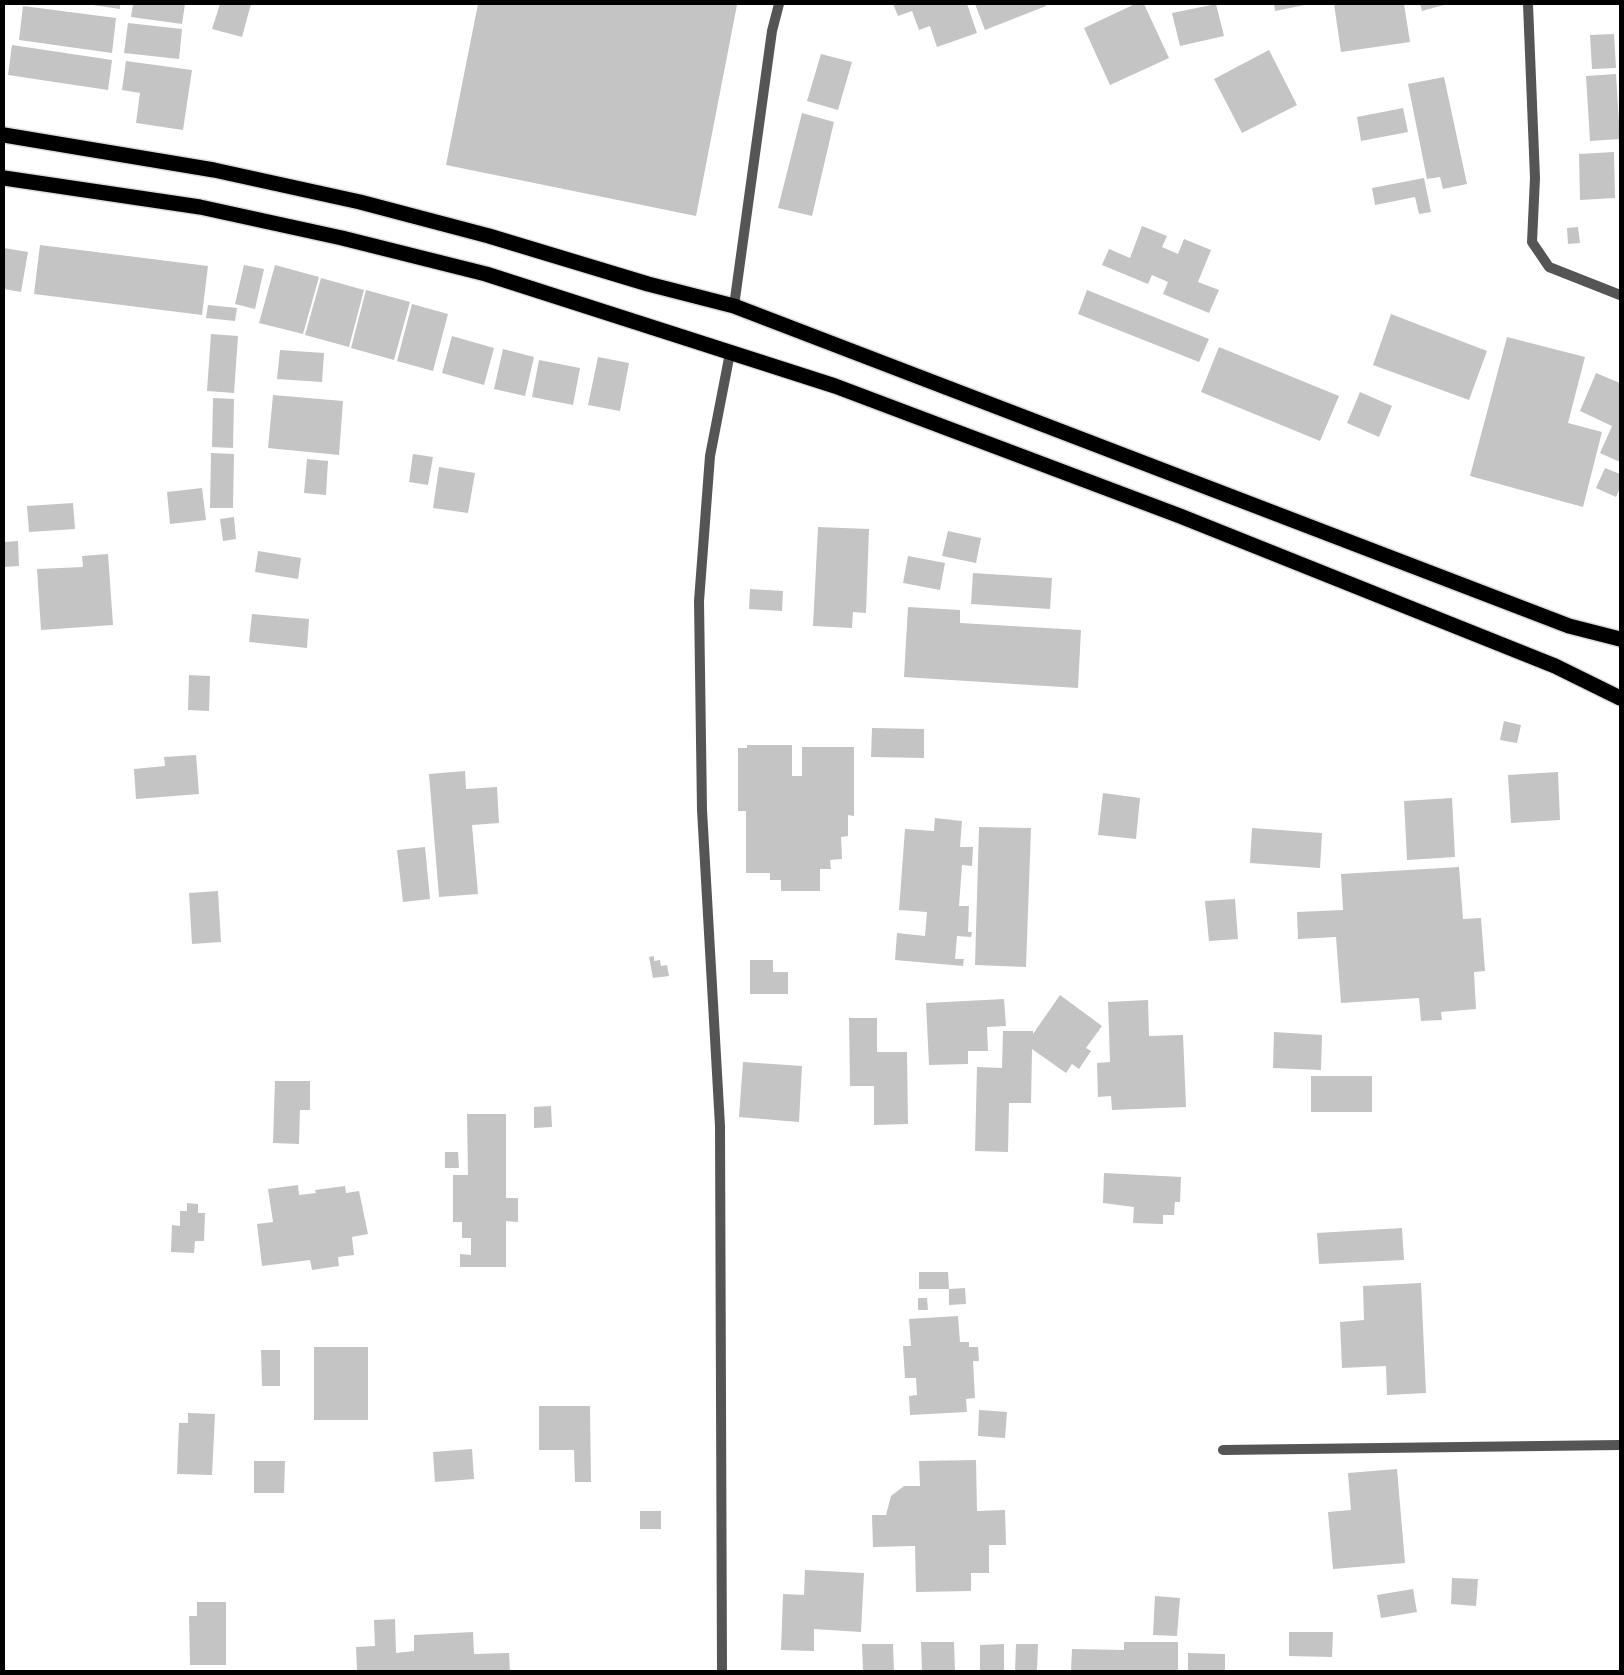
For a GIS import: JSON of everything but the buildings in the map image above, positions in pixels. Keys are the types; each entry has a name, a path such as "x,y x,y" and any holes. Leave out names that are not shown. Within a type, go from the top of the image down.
{"highway":[{"path":"4,135 214,170 360,202 490,236 648,284 734,306 1570,626 1617,638"},
{"path":"4,178 200,207 342,238 486,274 835,386 1162,509 1555,666 1620,698"}],"street":[{"path":"734,306 772,32 779,4"},
{"path":"1528,4 1535,170 1532,242 1548,266 1620,295"},
{"path":"722,1671 720,1126 702,810 699,601 710,456 730,353"},
{"path":"1222,1450 1620,1445"}]}
